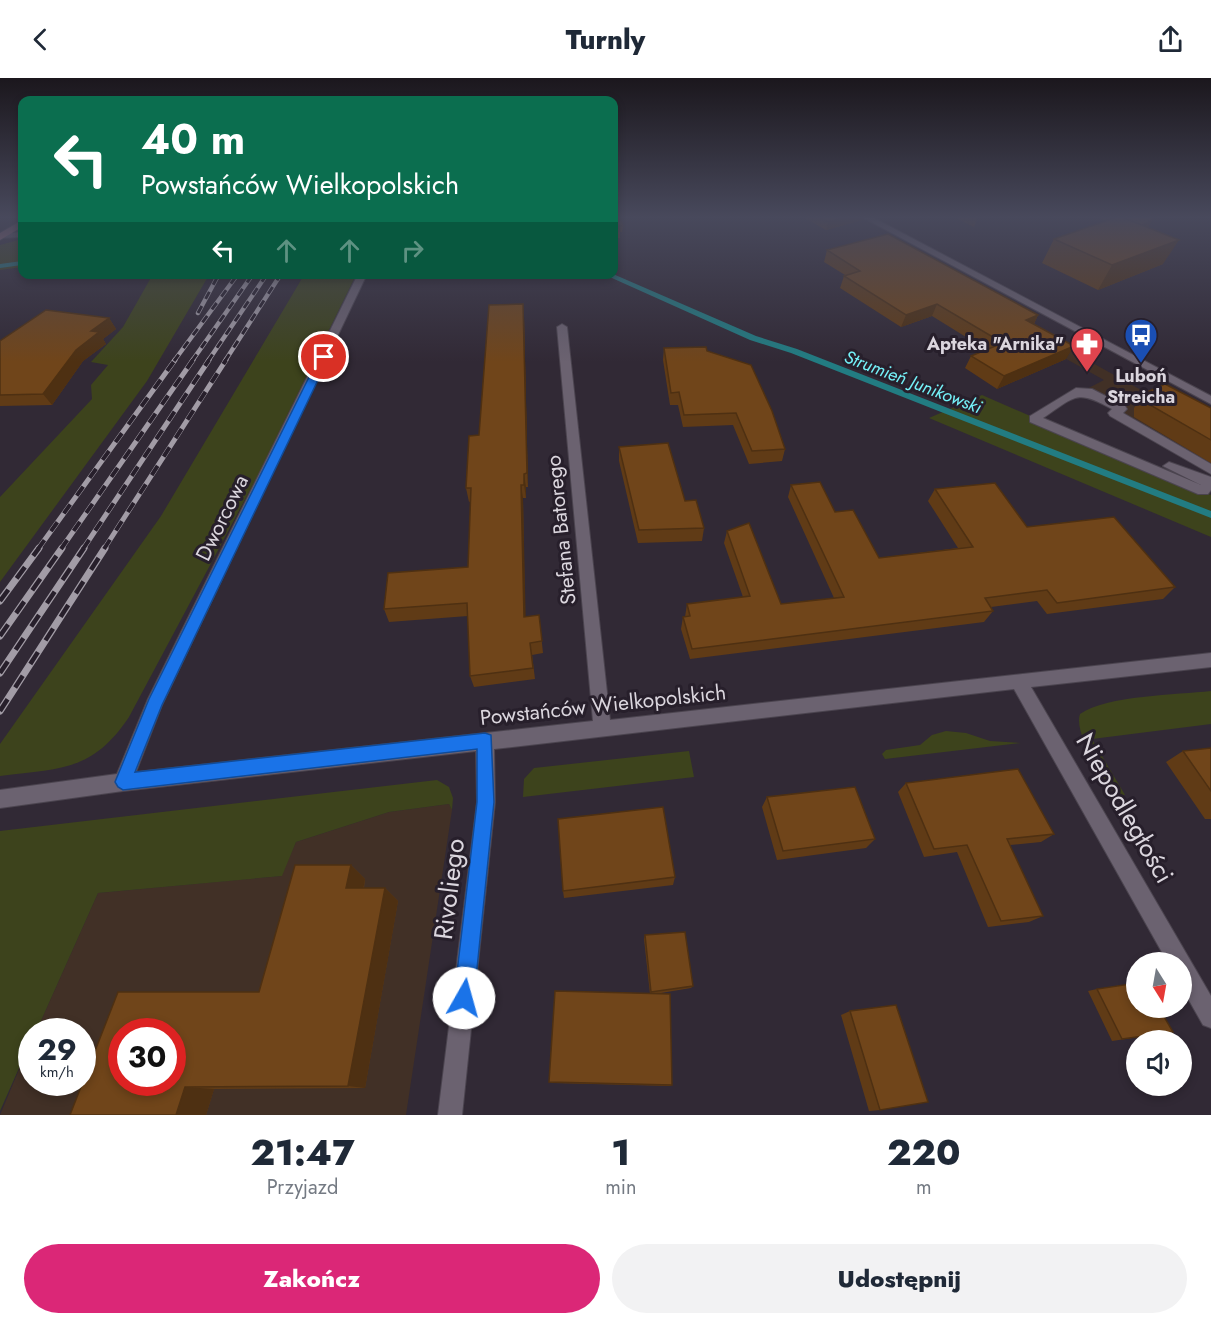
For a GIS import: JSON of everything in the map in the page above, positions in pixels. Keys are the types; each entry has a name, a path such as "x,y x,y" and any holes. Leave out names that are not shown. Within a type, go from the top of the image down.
{"street":[{"path":"957,265 1211,401"},
{"name":"Dworcowa","path":"123,782 154,704 361,279"},
{"name":"Stefana Batorego","path":"562,327 602,728"},
{"path":"1076,391 1082,394 1088,391 1121,408 1114,413 1211,479 1040,415 1076,391"},
{"name":"Powstańców Wielkopolskich","path":"0,799 123,782 485,740 1211,660"},
{"name":"Niepodległości","path":"1019,682 1174,952"},
{"name":"Rivoliego","path":"450,1115 484,822 487,786 485,740"},
{"name":"Niepodległości","path":"1192,984 1211,1017"}],"shaded area":[{"path":"1037,332 1211,429 1211,470 1114,413 1120,409 1081,392 1104,380 1034,341"},
{"path":"449,804 452,810 406,1115 0,1115 18,1072 18,1096 96,1096 96,1018 42,1018 98,893 281,876 296,842 389,812"}],"green space":[{"path":"0,265 18,265 18,268 0,270"},
{"path":"150,279 207,279 147,381 0,582 0,497 92,399 91,385 108,365 91,362 123,327"},
{"path":"302,279 354,279 256,479 129,717 102,748 88,758 58,768 0,776 0,744 161,516"},
{"path":"982,395 1211,495 1211,537 929,418"},
{"path":"1211,691 1211,724 1092,739 1125,795 1116,796 1085,744 1079,723 1080,714 1092,708 1124,699"},
{"path":"946,731 966,733 990,741 1021,743 885,759 882,754 886,750 920,745 932,735"},
{"path":"689,751 694,777 523,797 524,779 534,768"},
{"path":"437,780 449,787 453,798 452,810 449,804 389,812 296,842 282,876 98,893 42,1018 18,1018 18,1070 0,1111 0,831"}],"building":[{"path":"851,265 946,265 1038,315 1026,320 1074,346 1004,376 971,356 1003,343 937,304 906,315 844,276 860,271"},
{"path":"523,304 527,473 524,474 524,485 521,485 524,617 539,615 542,641 530,643 533,668 470,676 467,603 384,609 388,573 468,567 471,488 466,488 469,436 479,435 489,305"},
{"path":"46,310 109,318 91,331 99,332 76,350 43,394 0,395 0,341"},
{"path":"706,347 707,351 751,365 772,411 785,449 752,451 736,413 684,415 679,392 671,393 664,348"},
{"path":"1165,384 1211,408 1211,440 1145,402 1145,393"},
{"path":"668,443 685,501 696,500 704,528 639,530 619,447"},
{"path":"820,482 835,512 853,510 879,558 973,547 935,489 995,483 1027,527 1114,517 1175,587 1057,603 1047,590 985,598 993,611 692,649 683,617 690,616 687,604 750,596 727,531 749,523 781,604 844,597 791,485"},
{"path":"1211,748 1211,791 1183,751"},
{"path":"1018,769 1054,834 1007,839 1043,916 1001,921 967,845 934,849 906,783"},
{"path":"855,787 875,839 783,851 767,797"},
{"path":"663,807 675,877 563,891 558,819"},
{"path":"295,865 351,865 346,888 385,888 348,1086 186,1087 186,1018 108,1018 108,1096 182,1096 176,1115 70,1115 77,1096 96,1096 96,1048 118,992 259,992"},
{"path":"685,932 693,986 651,992 645,935"},
{"path":"1126,985 1126,1018 1165,1018 1172,1030 1126,1030 1126,1038 1122,1039 1097,989"},
{"path":"555,991 670,994 672,1085 549,1082"},
{"path":"896,1005 928,1102 880,1110 850,1011"}],"waterway":[{"name":"Strumień Junikowski","path":"0,266 4,265"},
{"name":"Strumień Junikowski","path":"617,279 753,338 794,351 1211,515"}],"railway":[{"path":"198,313 216,279"},
{"path":"174,361 234,279"},
{"path":"192,361 249,279"},
{"path":"208,361 264,279"},
{"path":"225,361 278,279"},
{"path":"38,549 175,360"},
{"path":"61,549 193,360"},
{"path":"83,549 209,360"},
{"path":"104,549 226,360"},
{"path":"0,601 39,548"},
{"path":"0,636 62,548"},
{"path":"0,673 84,548"},
{"path":"0,711 105,548"}],"place":[{"name":"Luboń Streicha","path":"1141,364"},
{"name":"Apteka \"Arnika\"","path":"1087,373"}],"route":[{"path":"324,357 154,704 123,782 485,740 486,802 464,998"}]}
